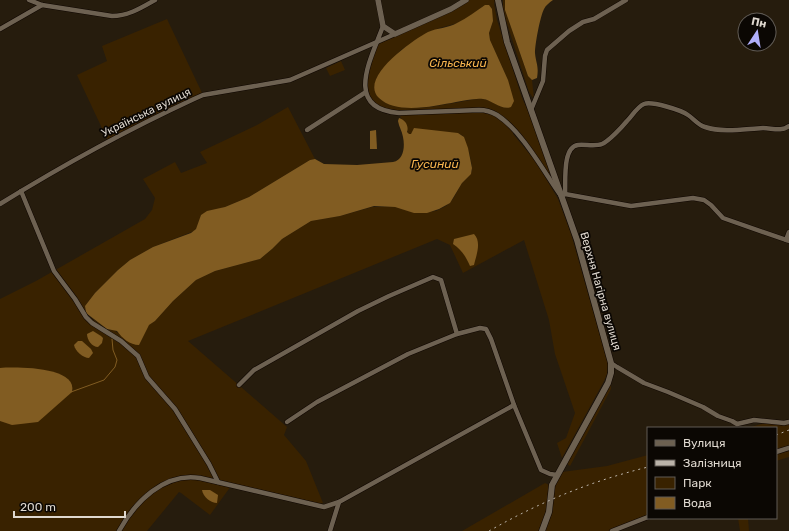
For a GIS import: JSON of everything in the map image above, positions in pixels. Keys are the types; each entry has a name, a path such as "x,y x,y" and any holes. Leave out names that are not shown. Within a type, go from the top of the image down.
{"main road":[{"name":"Верхня Нагірна вулиця","path":"498,0 507,42 563,195 584,264 611,363 611,373 608,383 552,486 549,512 542,531"}],"street":[{"path":"29,0 42,5 119,16 132,12 154,0"},
{"path":"378,0 383,26 368,62 365,74 365,86 370,100 375,106 382,110 393,113 479,110 498,115 514,130 563,195 631,206 693,198 704,200 723,218 788,240 789,232"},
{"name":"Українська вулиця","path":"0,203 108,141 194,98 203,95 290,80 377,43 451,9 466,0"},
{"path":"531,110 543,81 545,56 547,50 569,31 583,22 594,19 626,0"},
{"path":"0,29 42,5"},
{"path":"383,26 395,34"},
{"path":"307,130 366,92"},
{"path":"563,195 569,150 577,145 602,144 625,123 638,108 644,104 651,104 677,110 688,115 693,121 705,127 725,130 765,128 778,130 785,129 789,126"},
{"path":"21,191 54,271 75,299 86,317 92,323 121,341 138,356 147,377 175,409 209,464 218,482"},
{"path":"240,385 254,370 358,311 433,277 441,280 458,334"},
{"path":"287,422 318,402 408,354 458,334 480,328 486,329 492,339 514,405 541,470 557,475"},
{"path":"611,363 644,383 696,404 718,416 732,420 737,424 754,420 789,422"},
{"path":"119,531 140,502 156,488 177,479 192,477 324,507 339,502 514,405"},
{"path":"777,452 789,448"},
{"path":"330,531 339,502"},
{"path":"612,531 647,517"}],"green space":[{"path":"466,0 495,0 494,4 497,20 522,98 552,177 550,178 514,130 513,134 536,162 558,199 571,234 608,364 607,374 604,381 562,458 557,443 566,438 575,413 555,354 549,320 524,240 463,273 450,245 437,239 188,341 287,427 284,435 306,461 323,503 317,505 231,486 210,515 179,492 147,531 0,531 0,299 36,281 145,219 152,210 155,198 143,179 175,162 181,173 207,163 200,152 257,125 288,107 315,159 310,160 249,197 201,215 198,226 194,231 153,247 130,260 118,270 95,293 85,306 85,310 87,315 108,330 114,330 118,333 146,329 196,280 215,271 260,259 282,239 311,221 340,216 372,207 395,207 419,213 436,211 446,206 453,199 462,183 472,171 469,152 463,136 448,132 408,134 399,113 375,106 365,85 377,43","holes":["483,6 493,21 489,33 490,40 508,80 508,108 483,99 429,107 408,108 388,103 379,98 381,71 402,49 439,28 458,23 478,11"]},
{"path":"503,0 505,0 505,10 528,76 532,80 534,99 529,92 503,11"},
{"path":"167,19 203,95 108,141 77,75 107,61 102,46"},
{"path":"341,61 345,70 330,76 326,68"},
{"path":"611,384 611,389 570,466 565,462 604,389"},
{"path":"772,421 789,423 789,457 777,461 777,427 751,427"},
{"path":"647,455 647,516 608,531 462,531 545,483 554,487 562,472 607,466"},
{"path":"738,519 748,519 749,531 740,531"}],"water":[{"name":"Сільський","path":"505,0 553,0 548,4 542,13 535,49 538,74 537,78 532,80 528,76 505,10"},
{"name":"Сільський","path":"485,5 489,5 492,9 493,21 489,33 490,40 508,80 514,101 511,107 504,108 480,99 427,107 405,108 386,103 379,98 374,90 376,80 381,70 400,51 428,32 454,25"},
{"name":"Гусиний","path":"399,118 406,124 408,128 407,132 409,134 411,134 414,128 458,133 464,137 472,168 471,174 462,183 450,203 427,213 414,213 395,207 374,206 340,216 311,221 282,239 260,259 215,271 196,280 173,301 155,321 149,325 139,345 126,341 117,331 107,329 86,313 85,306 95,293 130,260 153,247 191,233 196,229 201,215 207,211 225,207 249,197 310,160 315,159 324,164 357,165 397,161 402,156 404,148 403,137 398,121"},
{"path":"376,130 377,149 370,149 370,131"},
{"path":"474,234 478,241 478,249 474,265 470,266 463,254 453,244 454,239"},
{"path":"93,331 103,338 102,343 98,347 90,343 88,339 87,334"},
{"path":"78,341 82,341 91,349 93,353 89,358 76,350 74,345"},
{"path":"0,368 31,368 56,373 65,377 71,383 72,392 38,422 12,425 0,421"},
{"path":"202,490 210,490 218,495 217,503 208,499"}],"waterway":[{"path":"71,392 104,380 115,367 117,360 113,350 112,339"}],"railway":[{"path":"777,435 789,430"},
{"path":"489,531 528,510 566,493 606,479 647,467"}]}
